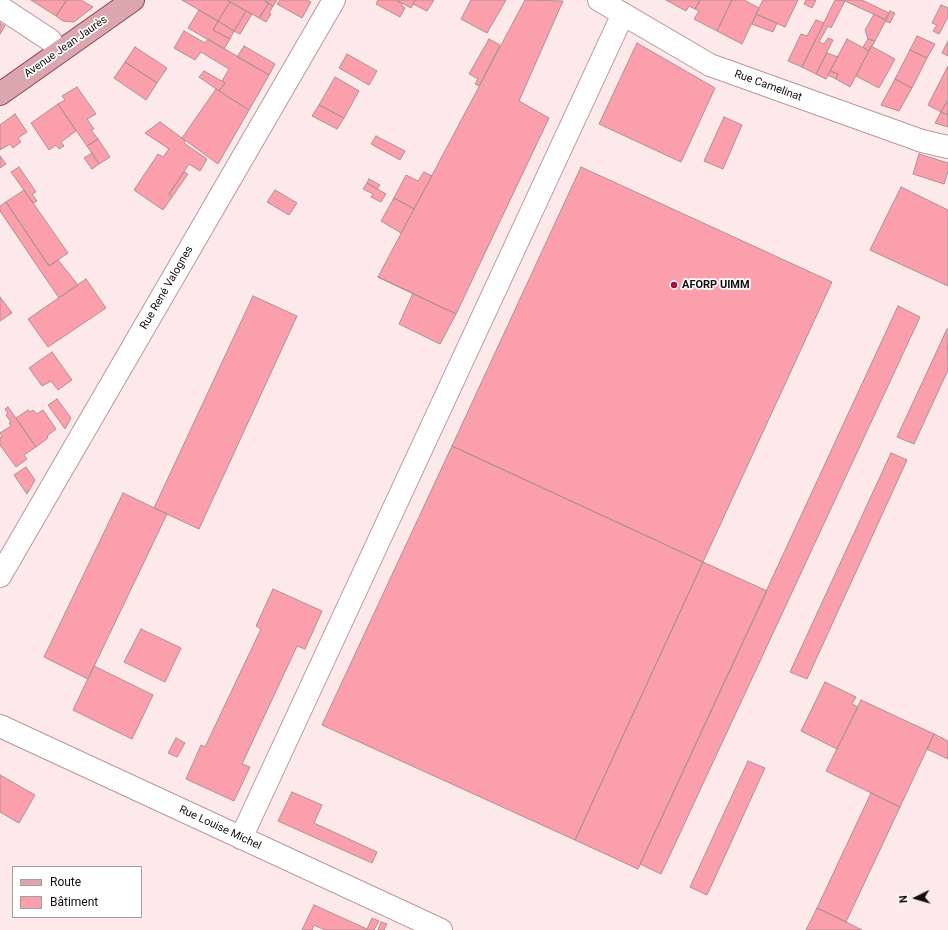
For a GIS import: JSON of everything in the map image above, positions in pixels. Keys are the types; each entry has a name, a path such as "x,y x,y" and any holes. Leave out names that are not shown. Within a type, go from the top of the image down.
{"main road":[{"name":"Avenue Jean Jaurès","path":"0,94 133,0"}],"street":[{"name":"Rue René Valognes","path":"0,576 334,0"},
{"name":"Rue Camelinat","path":"599,0 710,65 922,141 948,147"},
{"path":"0,7 50,40 59,52"},
{"path":"241,838 623,14"},
{"name":"Rue Louise Michel","path":"0,726 441,930"}],"building":[{"path":"31,0 65,0 66,1 56,16"},
{"path":"65,0 81,0 93,7 74,22 63,21 56,16 66,1"},
{"path":"182,0 227,0 230,2 218,21"},
{"path":"227,0 263,0 269,3 259,18"},
{"path":"277,0 273,6 265,1"},
{"path":"280,0 307,0 311,2 302,18 277,4"},
{"path":"378,0 396,0 405,8 400,17 376,4"},
{"path":"398,0 415,0 411,8"},
{"path":"415,0 434,0 427,11 413,4"},
{"path":"471,0 506,0 487,33 461,19"},
{"path":"525,0 563,1 519,101 549,118 456,314 378,277"},
{"path":"666,0 700,0 695,9 689,6 686,11"},
{"path":"700,0 732,0 717,31 694,19 699,11 695,9"},
{"path":"732,0 744,0 759,8 742,44 717,31"},
{"path":"763,0 798,0 785,27 756,14"},
{"path":"806,0 816,0 812,8 804,4"},
{"path":"835,0 845,1 831,28 828,26 819,42 824,44 828,38 833,40 816,74 802,67"},
{"path":"843,0 862,0 889,13 886,20"},
{"path":"230,2 246,11 234,31 218,21"},
{"path":"269,3 273,6 269,13 271,14 266,22 259,18"},
{"path":"941,5 948,8 948,17 939,34 933,31 937,25 932,23"},
{"path":"199,10 218,21 213,30 230,39 224,49 188,28"},
{"path":"246,11 252,14 240,34 234,31"},
{"path":"890,11 895,13 890,23 885,21"},
{"path":"756,14 777,23 773,32 752,24"},
{"path":"874,14 886,20 875,41 868,39 865,30"},
{"path":"816,20 824,23 802,67 788,61 801,34 807,36"},
{"path":"218,21 234,31 230,39 213,30"},
{"path":"0,23 5,26 0,34"},
{"path":"184,31 205,43 208,39 269,75 249,110 219,91 225,83 222,81 229,69 201,52 195,60 174,48"},
{"path":"917,36 935,44 927,58 910,50"},
{"path":"489,39 500,45 479,86 475,84 478,79 469,74"},
{"path":"847,39 869,51 850,87 836,79 838,74 830,71"},
{"path":"868,39 875,41 869,51 863,47"},
{"path":"948,41 948,56 942,53"},
{"path":"637,43 715,88 681,162 599,124"},
{"path":"244,46 275,64 269,75 237,57"},
{"path":"871,46 895,59 879,88 856,76"},
{"path":"135,47 167,68 157,83 125,62"},
{"path":"910,50 927,58 912,88 895,79"},
{"path":"827,53 838,57 826,79 816,74"},
{"path":"347,54 377,71 369,85 339,68"},
{"path":"125,62 157,83 146,100 114,78"},
{"path":"948,66 948,100 941,112 928,105"},
{"path":"204,71 225,83 219,91 199,77"},
{"path":"830,71 838,74 836,79 828,75"},
{"path":"335,77 359,91 344,118 319,105"},
{"path":"895,79 912,88 899,111 881,105"},
{"path":"77,87 96,114 87,119 94,129 91,130 98,139 87,146 58,104 65,100 62,96"},
{"path":"216,89 249,110 218,164 182,138"},
{"path":"948,100 948,115 941,112"},
{"path":"58,104 76,131 61,142 64,146 59,149 56,145 49,150 31,123"},
{"path":"319,105 344,118 337,129 312,116"},
{"path":"941,112 948,115 948,127 935,123"},
{"path":"15,114 27,132 18,138 21,142 13,148 10,144 0,150 0,125"},
{"path":"724,117 742,125 723,169 704,161"},
{"path":"160,122 182,138 185,141 184,143 207,159 200,171 189,164 169,194 172,197 163,210 134,190 158,154 163,157 169,149 145,133"},
{"path":"376,136 405,151 400,160 371,144"},
{"path":"98,139 110,157 99,164 87,146"},
{"path":"92,153 99,164 92,169 84,158"},
{"path":"919,154 948,163 948,171 944,184 913,174"},
{"path":"0,156 6,164 0,168"},
{"path":"19,167 36,192 32,194 37,201 33,203 11,172"},
{"path":"581,167 832,282 703,562 452,446"},
{"path":"184,172 188,174 172,197 169,194"},
{"path":"424,172 432,176 414,209 394,198 406,175 418,181"},
{"path":"369,179 380,185 377,189 367,183"},
{"path":"367,183 386,194 381,202 371,197 373,194 363,189"},
{"path":"901,187 948,210 948,286 870,250"},
{"path":"24,190 68,253 49,266 6,202"},
{"path":"275,190 297,203 289,215 267,202"},
{"path":"394,198 414,209 401,233 381,221"},
{"path":"6,202 49,266 58,260 78,285 59,298 0,211 0,206"},
{"path":"86,279 106,308 48,347 28,319"},
{"path":"413,293 456,314 440,344 399,324"},
{"path":"253,296 297,316 199,529 154,508"},
{"path":"0,297 12,313 0,321"},
{"path":"898,306 920,317 661,874 640,864"},
{"path":"947,329 948,370 914,444 897,437"},
{"path":"52,352 72,380 58,390 51,381 42,386 29,368"},
{"path":"57,399 71,418 65,429 48,405"},
{"path":"8,407 36,447 24,455 27,459 16,467 0,445 0,438 2,436 0,433 11,426 9,423 11,422 6,415 8,413 5,409"},
{"path":"28,410 30,412 33,410 37,414 43,410 56,429 47,436 48,438 36,447 16,418"},
{"path":"452,446 703,562 575,840 322,725"},
{"path":"891,453 907,460 807,679 790,672"},
{"path":"26,467 35,480 27,494 14,475"},
{"path":"123,493 167,514 88,679 44,657"},
{"path":"703,562 767,591 638,869 575,840"},
{"path":"273,589 322,611 305,649 297,646 242,764 250,767 234,801 186,779 201,745 205,747 261,629 256,626"},
{"path":"141,629 181,648 165,682 124,662"},
{"path":"94,666 153,695 132,739 73,710"},
{"path":"825,682 856,697 852,704 858,707 837,749 801,731"},
{"path":"861,700 934,734 900,807 826,771"},
{"path":"934,734 948,741 948,759 927,749"},
{"path":"176,738 185,743 177,757 168,753"},
{"path":"748,761 765,768 707,895 690,887"},
{"path":"0,775 35,795 19,823 0,812"},
{"path":"292,792 322,805 314,823 377,852 372,863 278,821"},
{"path":"871,793 900,807 846,922 817,908"},
{"path":"314,905 367,929 372,918 379,921 374,930 325,930 314,925 312,930 302,930"},
{"path":"817,908 846,922 862,930 806,930"},
{"path":"381,922 387,924 384,930 378,930"}],"place":[{"name":"AFORP UIMM","path":"674,285"}]}
